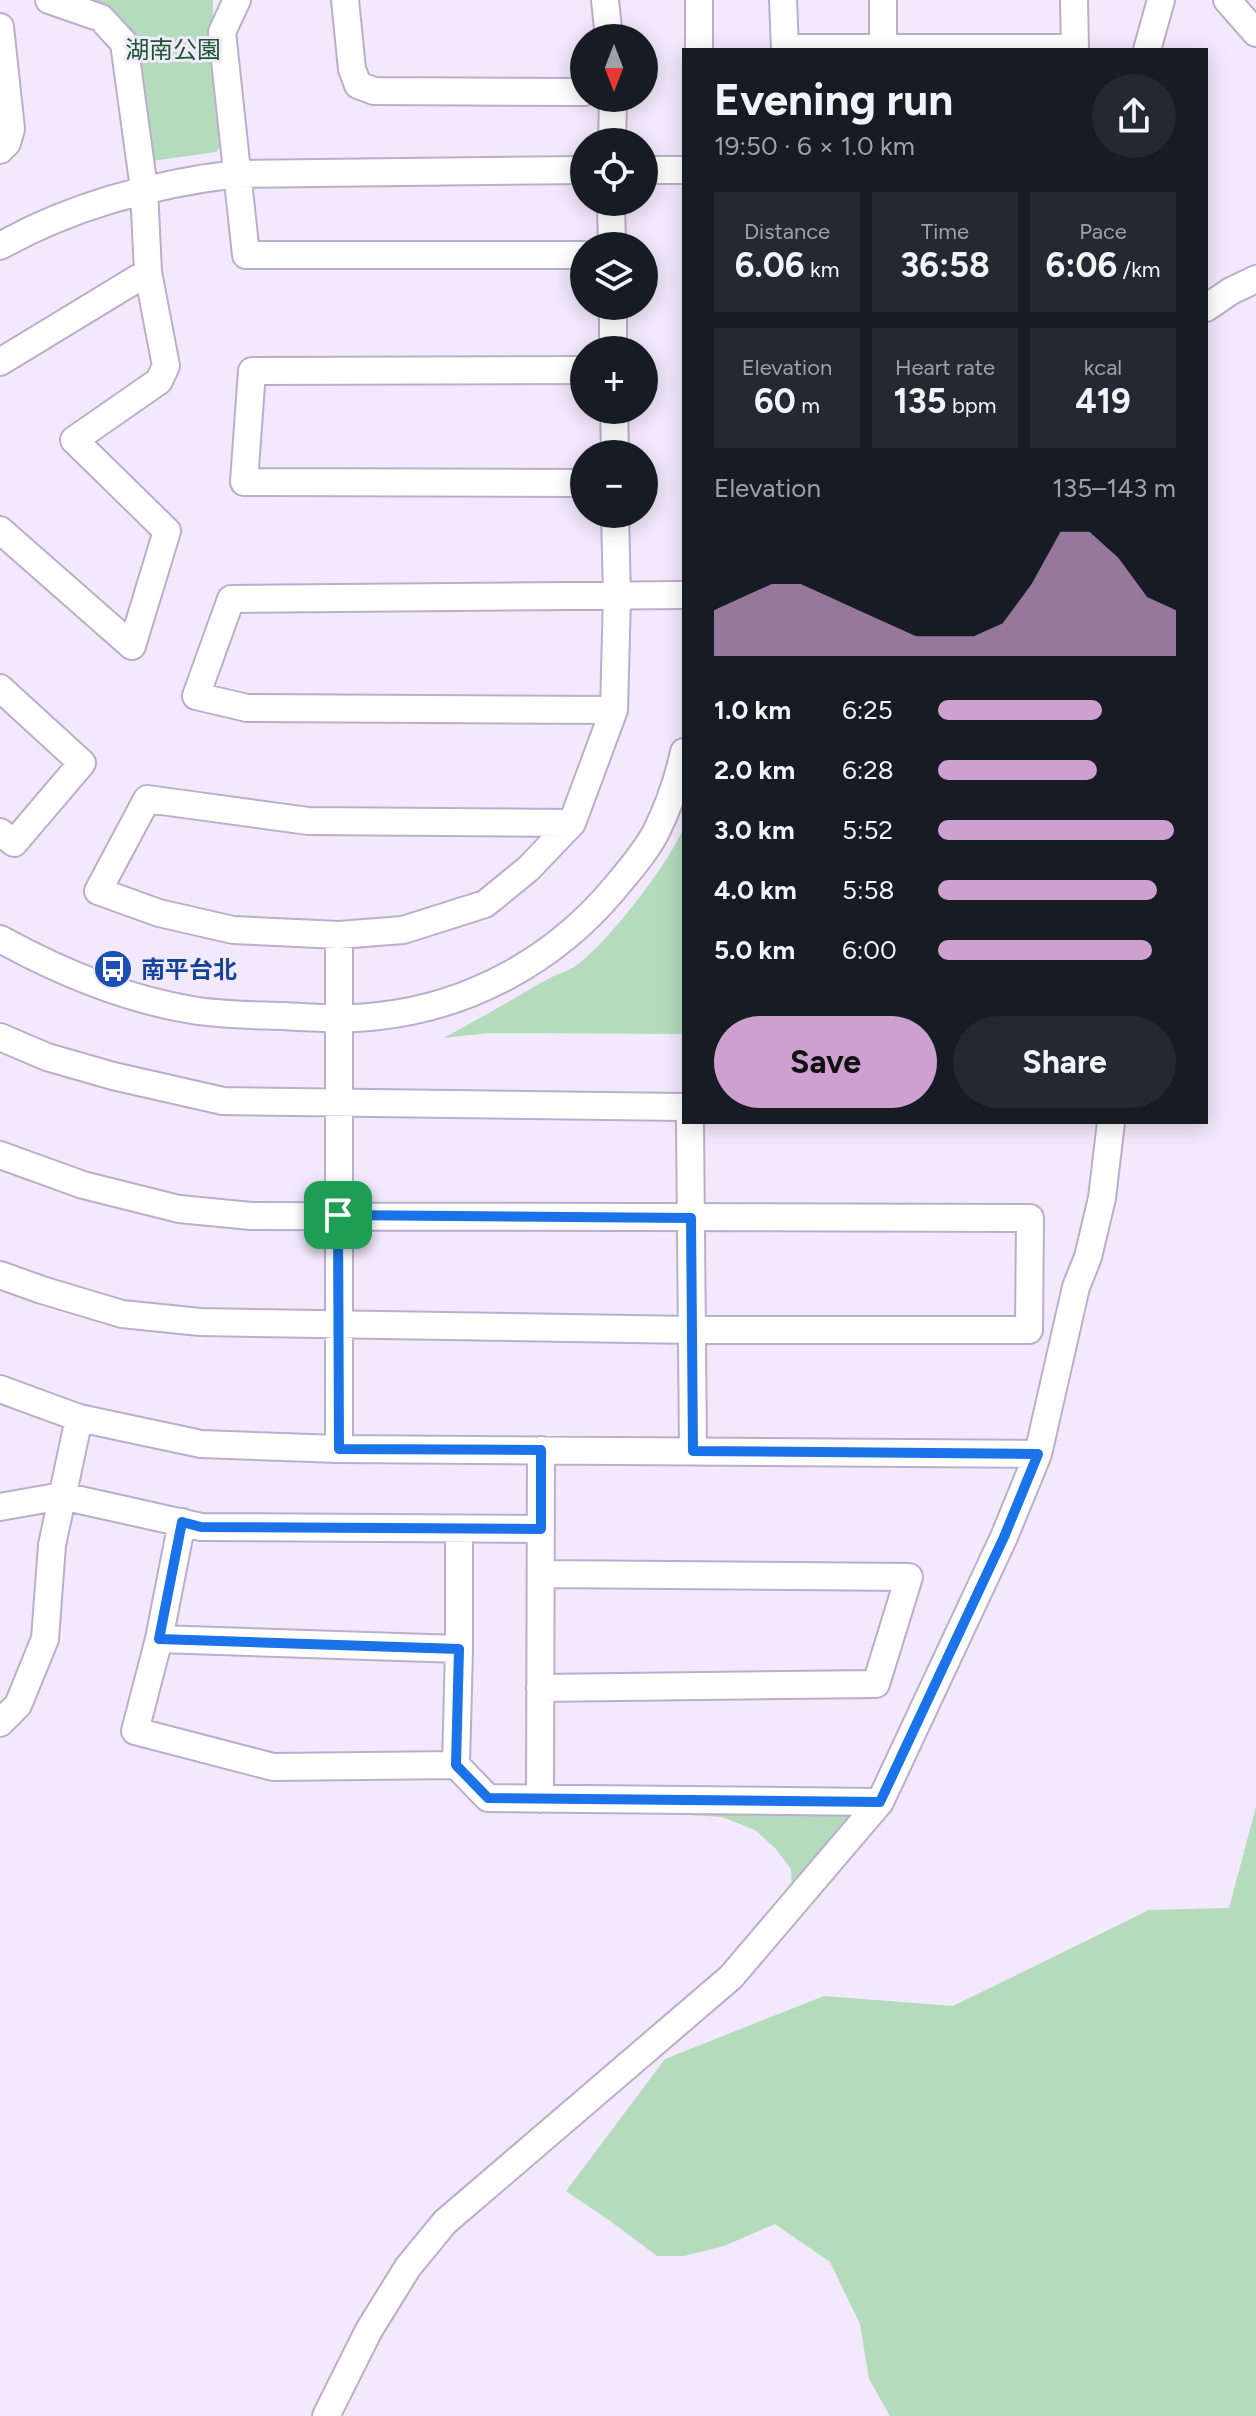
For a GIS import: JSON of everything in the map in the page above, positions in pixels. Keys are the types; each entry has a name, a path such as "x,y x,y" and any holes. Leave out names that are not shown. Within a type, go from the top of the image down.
{"street":[{"path":"0,530 132,646 167,531 74,440 159,381 166,366 148,272 144,189 124,43 101,18 49,0"},
{"path":"237,0 222,32 246,255 570,255"},
{"path":"345,0 352,69 358,85 374,91 570,92"},
{"path":"605,0 608,24"},
{"path":"699,0 699,48"},
{"path":"783,0 785,48"},
{"path":"883,0 883,48 1075,48 1074,0"},
{"path":"1148,48 1161,0"},
{"path":"1227,0 1256,33"},
{"path":"0,27 11,129 7,143 0,150"},
{"path":"0,246 72,212 144,189 236,174 570,170"},
{"path":"658,170 682,170"},
{"path":"0,362 148,272"},
{"path":"1208,307 1256,279"},
{"path":"570,370 252,371 244,482 570,483"},
{"path":"572,823 308,821 147,799 98,891 159,913 233,930 339,935 403,930 485,904 528,869 572,823 614,710 615,528"},
{"path":"614,710 247,708 196,696 231,599 682,595"},
{"path":"0,688 82,763 14,843 0,832"},
{"path":"0,939 44,963 146,1000 194,1011 337,1019 422,1009 471,993 520,970 563,940 598,907 656,833 682,758"},
{"path":"339,935 339,1449"},
{"path":"0,1037 47,1057 100,1073 223,1101 682,1107"},
{"path":"690,1124 693,1451"},
{"path":"326,2416 369,2330 408,2267 445,2222 731,1977 880,1802 1004,1537 1038,1454 1076,1287 1088,1257 1102,1198 1111,1124"},
{"path":"0,1155 83,1185 179,1209 251,1216 1030,1218 1029,1330 692,1330 200,1322 122,1314 0,1275"},
{"path":"0,1389 79,1418 201,1444 339,1449 1038,1454"},
{"path":"0,1723 18,1705 45,1639 52,1545 79,1418"},
{"path":"540,1799 541,1450"},
{"path":"0,1507 62,1496 201,1527 541,1529"},
{"path":"182,1522 159,1639 135,1731 273,1767 456,1765"},
{"path":"459,1529 456,1765 488,1798 880,1802"},
{"path":"540,1688 876,1684 909,1577 541,1574"},
{"path":"159,1639 459,1649"}],"green space":[{"name":"湖南公園","path":"83,0 213,0 212,44 221,145 216,152 152,161 138,77"},
{"path":"682,830 682,1034 490,1033 443,1038 587,957 652,881"},
{"path":"872,1806 792,1895 791,1869 775,1848 755,1830 722,1817 674,1814"},
{"path":"1256,1807 1256,2416 890,2416 869,2379 860,2324 830,2262 775,2224 724,2246 684,2256 657,2256 566,2191 665,2059 824,1996 953,2006 1149,1910 1229,1908"}],"place":[{"name":"南平台北","path":"113,969"}],"route":[{"path":"338,1215 691,1218 693,1451 1038,1454 1004,1537 880,1802 488,1798 456,1765 459,1649 159,1639 182,1522 201,1527 541,1529 541,1450 339,1449 338,1215"}]}
